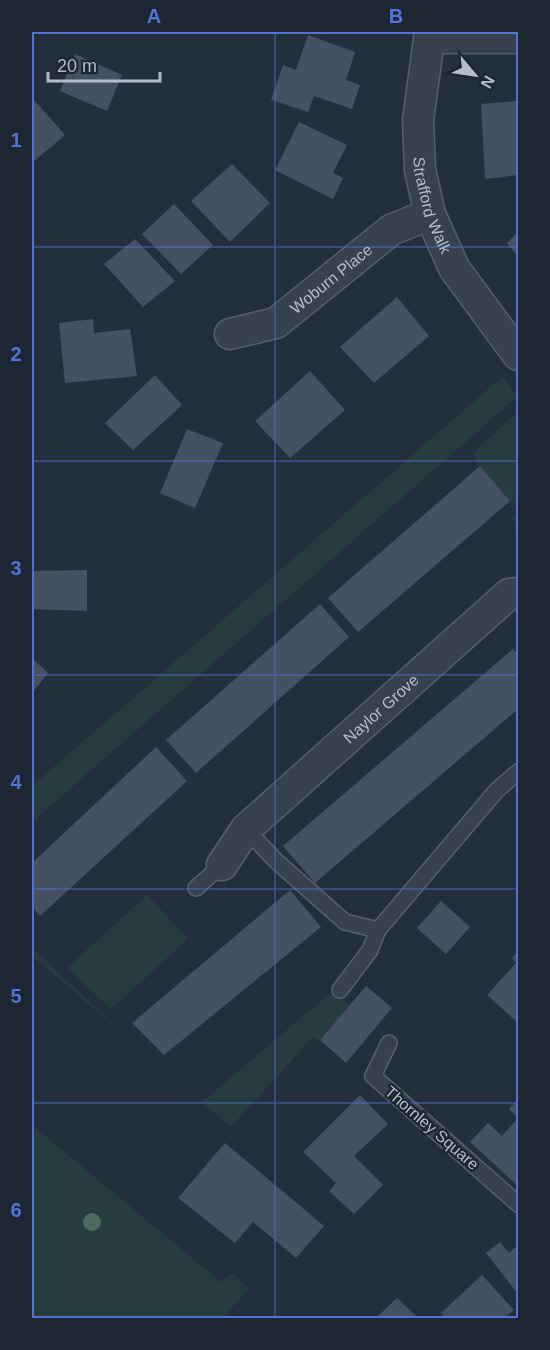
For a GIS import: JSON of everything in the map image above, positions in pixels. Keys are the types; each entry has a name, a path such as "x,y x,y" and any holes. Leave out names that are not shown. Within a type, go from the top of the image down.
{"street":[{"path":"429,35 519,38"},
{"name":"Strafford Walk","path":"429,35 418,120 420,170 430,214 454,268 519,355"},
{"name":"Woburn Place","path":"230,334 276,323 391,230 430,214"},
{"name":"Naylor Grove","path":"222,865 246,829 510,594 519,593"}],"lane":[{"path":"340,990 370,950 378,930 497,790 519,772"},
{"path":"246,829 274,860 345,922 378,930"},
{"path":"196,888 222,865"},
{"name":"Thornley Square","path":"389,1043 373,1076 519,1204"}],"green space":[{"path":"503,376 517,397 32,822 32,786"},
{"path":"518,411 518,534 514,529 517,525 512,519 517,515 513,510 516,507 480,466 473,453"},
{"path":"147,895 188,939 111,1009 67,968"},
{"path":"32,947 119,1030 32,956"},
{"path":"336,994 350,1006 320,1040 313,1037 231,1127 202,1102 328,995"},
{"path":"32,1125 221,1282 232,1273 249,1289 222,1318 32,1318"}],"building":[{"path":"308,35 355,52 346,80 360,85 352,109 314,96 308,112 271,100 283,65 296,70"},
{"path":"75,54 122,75 107,111 60,91"},
{"path":"35,101 65,135 32,163 32,105"},
{"path":"518,101 518,175 485,179 481,104"},
{"path":"299,122 347,145 333,173 343,178 333,199 275,170"},
{"path":"232,164 270,203 230,242 191,201"},
{"path":"174,204 213,245 181,274 142,234"},
{"path":"518,232 518,256 507,243"},
{"path":"135,239 175,281 143,307 104,264"},
{"path":"397,297 429,336 374,383 340,347"},
{"path":"93,319 94,333 130,329 137,376 65,383 59,323"},
{"path":"310,371 345,410 290,458 255,421"},
{"path":"155,375 182,405 133,450 105,423"},
{"path":"187,429 223,443 195,508 160,493"},
{"path":"480,466 510,501 358,632 328,598"},
{"path":"87,570 87,611 32,609 32,571"},
{"path":"320,604 349,637 196,773 166,740"},
{"path":"513,649 518,655 518,709 315,883 283,846"},
{"path":"32,658 48,673 32,693"},
{"path":"156,747 187,781 40,916 32,907 32,863"},
{"path":"290,890 321,927 164,1055 132,1023"},
{"path":"441,901 470,927 446,954 417,928"},
{"path":"518,951 518,1023 487,995 516,963 512,958"},
{"path":"366,986 392,1008 346,1063 320,1040"},
{"path":"360,1095 388,1124 354,1156 383,1185 354,1214 329,1191 336,1183 303,1152"},
{"path":"518,1099 518,1118 509,1109"},
{"path":"518,1118 518,1186 470,1142 488,1123 502,1136"},
{"path":"225,1143 324,1226 296,1258 253,1222 235,1243 178,1198"},
{"path":"500,1242 509,1253 518,1245 518,1294 486,1253"},
{"path":"482,1275 514,1310 504,1318 446,1318 441,1313"},
{"path":"397,1298 418,1318 376,1318"}]}
